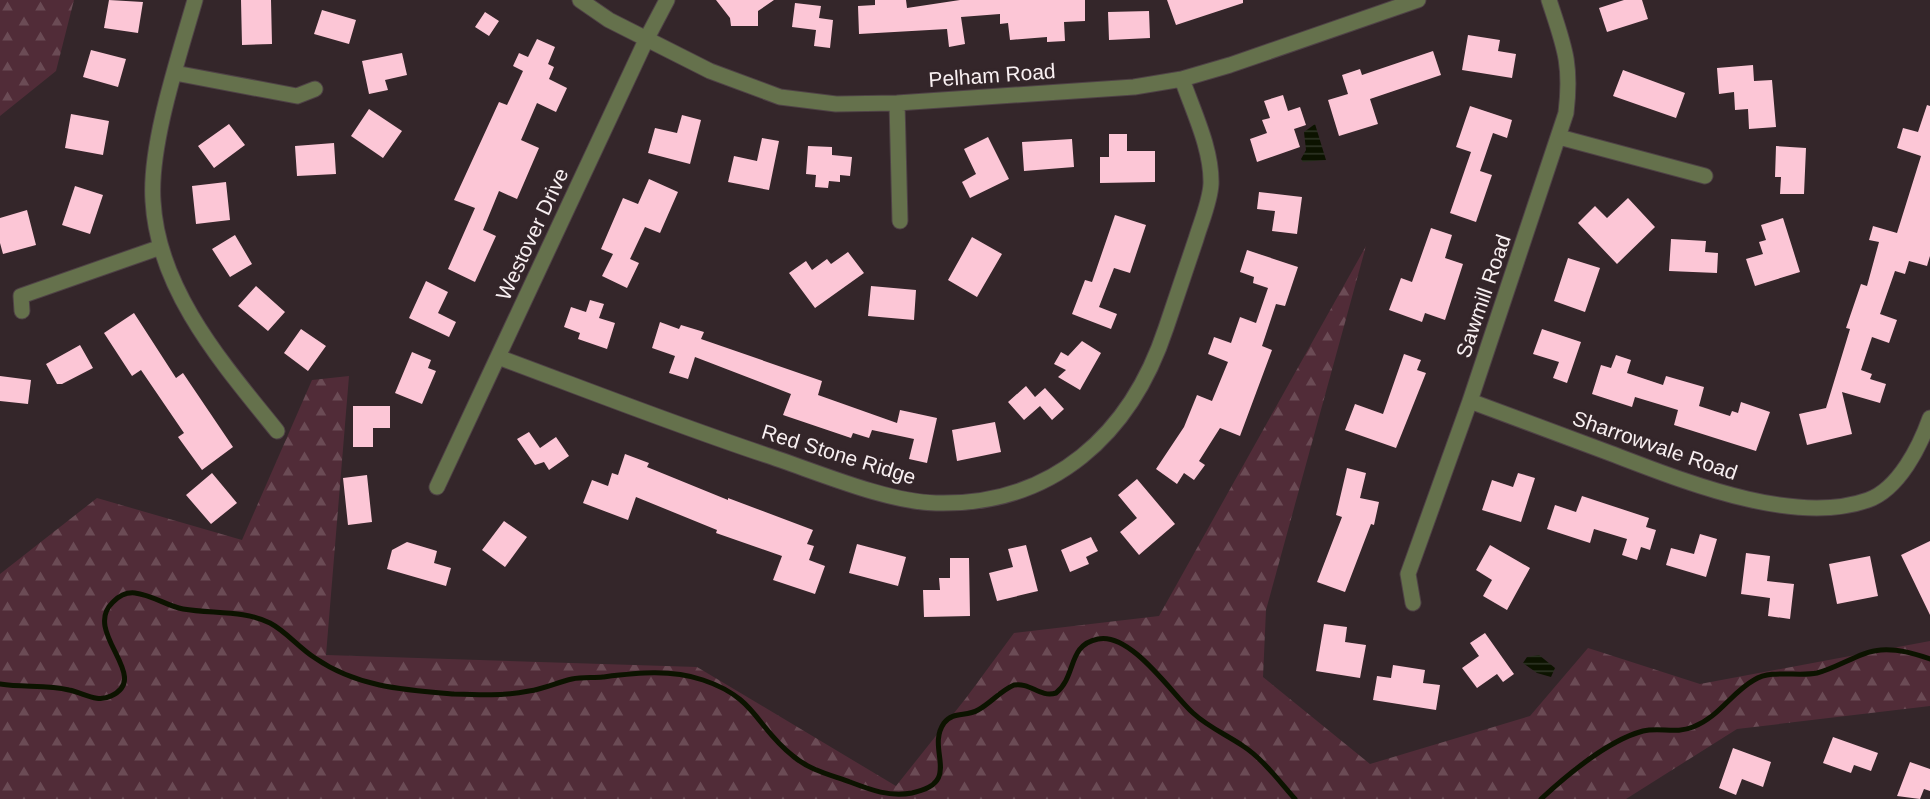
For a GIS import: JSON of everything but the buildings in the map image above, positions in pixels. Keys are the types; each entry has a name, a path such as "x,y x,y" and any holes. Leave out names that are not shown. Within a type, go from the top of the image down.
{"street":[{"path":"195,0 175,73 157,153 152,200 161,247 186,305 219,358 278,431"},
{"name":"Pelham Road","path":"580,0 609,20 710,71 780,97 836,104 897,103 1134,87 1182,79 1418,0"},
{"name":"Westover Drive","path":"437,487 647,38 667,0"},
{"name":"Sawmill Road","path":"1413,603 1408,574 1470,401 1566,113 1570,81 1568,56 1549,0"},
{"path":"175,73 297,96 315,89"},
{"name":"Red Stone Ridge","path":"498,357 689,429 888,494 935,503 985,500 1032,486 1077,462 1114,426 1139,390 1158,351 1202,219 1211,184 1205,147 1182,79"},
{"path":"897,103 900,221"},
{"path":"1559,137 1705,176"},
{"path":"22,311 21,296 161,247"},
{"name":"Sharrowvale Road","path":"1470,401 1699,486 1766,502 1804,506 1837,506 1869,500 1886,489 1903,471 1930,418"}],"green space":[{"path":"0,0 74,0 56,71 0,116"},
{"path":"1366,246 1266,610 1263,677 1370,764 1530,716 1588,648 1700,684 1930,641 1930,706 1737,729 1626,799 0,799 0,574 97,498 242,540 312,380 349,376 326,655 697,667 896,786 1014,633 1159,616"}],"shaded area":[{"path":"1315,124 1326,160 1303,162 1301,159 1306,150 1304,132"},
{"path":"1539,655 1555,668 1551,677 1537,673 1523,663 1527,657"}],"waterway":[{"path":"0,684 61,688 96,698 111,696 122,688 125,678 122,666 109,640 105,627 105,614 118,598 135,593 183,609 239,614 260,619 276,627 309,654 331,668 364,681 417,691 482,695 520,693 580,678 653,673 678,674 703,680 721,687 745,704 780,745 806,765 873,790 904,794 928,788 936,781 940,773 939,733 948,719 978,710 1014,685 1050,694 1056,693 1063,686 1081,648 1088,642 1111,639 1137,654 1199,718 1257,757 1295,799"},
{"path":"1541,799 1576,769 1616,742 1643,731 1680,730 1702,723 1746,685 1761,677 1777,674 1817,673 1866,653 1881,650 1906,652 1930,659"}]}
